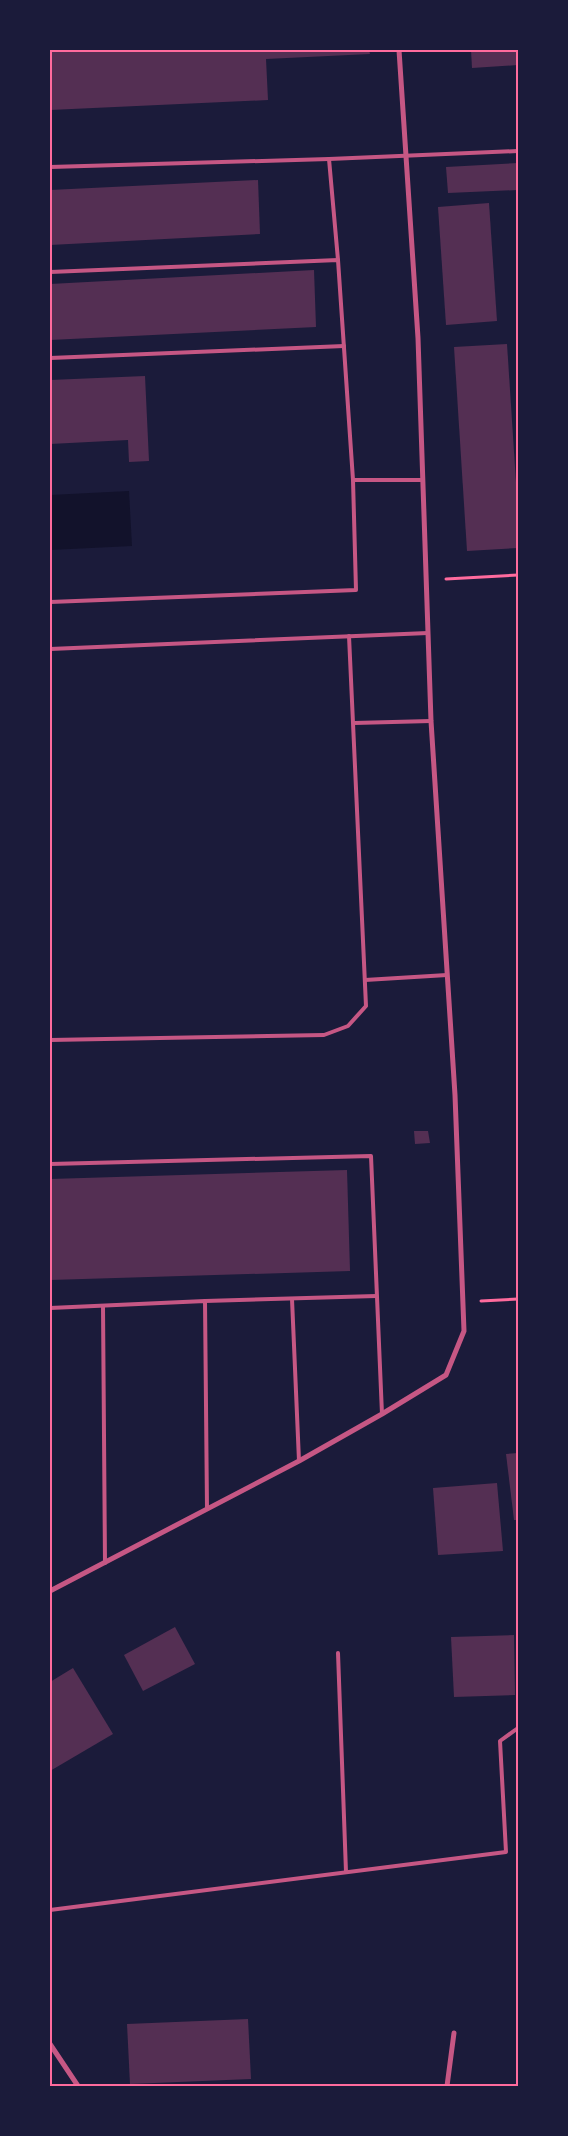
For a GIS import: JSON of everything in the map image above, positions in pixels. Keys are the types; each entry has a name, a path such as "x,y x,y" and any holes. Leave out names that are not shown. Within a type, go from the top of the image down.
{"street":[{"path":"50,1592 299,1461 446,1375 464,1331 455,1096 431,722 418,338 399,50"},
{"path":"447,2086 454,2033"},
{"path":"50,2044 78,2086"}],"lane":[{"path":"50,167 329,159 518,151"},
{"path":"50,602 356,590 353,480 329,159"},
{"path":"50,272 338,260"},
{"path":"50,358 344,346"},
{"path":"353,480 424,480"},
{"path":"50,649 428,633"},
{"path":"50,1040 324,1034 348,1026 366,1006 349,636"},
{"path":"354,723 431,722"},
{"path":"365,980 447,975"},
{"path":"50,1164 371,1156 382,1414"},
{"path":"50,1308 376,1296"},
{"path":"292,1298 299,1461"},
{"path":"205,1301 207,1509"},
{"path":"103,1306 105,1562"},
{"path":"338,1654 346,1872"},
{"path":"50,1910 506,1852 500,1741 518,1728"}],"path":[{"path":"427,579 518,575"},
{"path":"463,1302 518,1299"}],"shaded area":[{"path":"129,491 132,546 50,550 50,495"}],"building":[{"path":"50,50 369,50 370,54 266,59 268,100 50,110"},
{"path":"471,50 518,50 518,65 472,68"},
{"path":"518,163 518,190 448,193 446,167"},
{"path":"258,180 260,234 50,245 50,190"},
{"path":"489,203 497,321 446,325 438,207"},
{"path":"314,270 316,327 50,340 50,284"},
{"path":"507,344 518,513 518,548 467,551 454,347"},
{"path":"145,376 149,461 129,462 128,440 50,444 50,380"},
{"path":"414,1131 428,1131 430,1143 415,1144"},
{"path":"347,1170 350,1271 50,1280 50,1179"},
{"path":"518,1453 518,1520 514,1520 506,1454"},
{"path":"497,1483 503,1551 438,1555 433,1488"},
{"path":"175,1627 195,1664 143,1691 124,1655"},
{"path":"514,1635 515,1695 454,1697 451,1637"},
{"path":"73,1668 113,1734 50,1771 50,1682"},
{"path":"248,2019 251,2079 130,2084 127,2024"}]}
